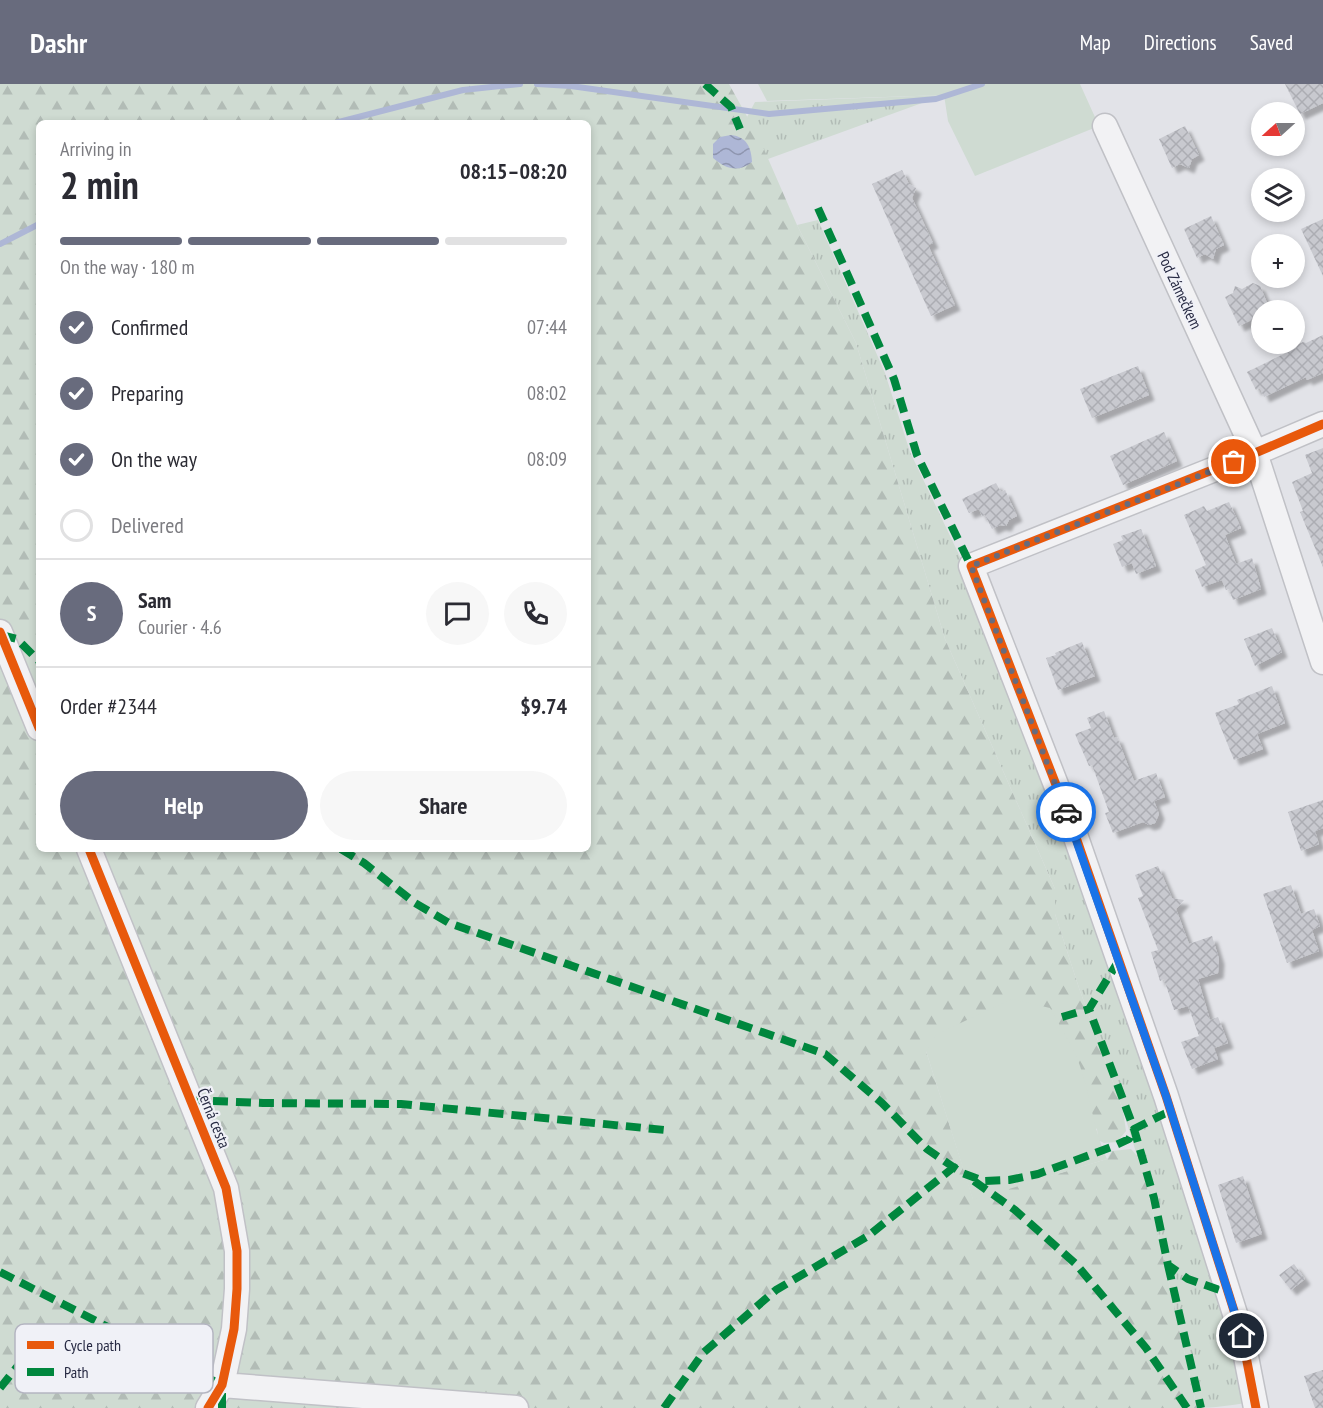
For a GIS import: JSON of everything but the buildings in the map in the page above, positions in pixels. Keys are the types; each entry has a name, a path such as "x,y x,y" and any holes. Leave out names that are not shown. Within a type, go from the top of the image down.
{"street":[{"name":"Pod Zámečkem","path":"1105,126 1256,453 1323,663"},
{"path":"1257,1408 1242,1336 1166,1096 1072,826 971,566 1256,453 1323,424"},
{"path":"0,632 36,721"},
{"name":"Černá cesta","path":"90,852 226,1188 237,1251 234,1329 222,1385 208,1408"},
{"path":"222,1385 516,1408"}],"green space":[{"path":"0,84 729,84 759,138 797,225 856,343 945,639 1055,889 1055,914 1123,1110 1126,1131 1117,1142 1104,1143 1098,1140 1097,1129 926,1051 973,1199 1107,1159 1112,1151 1131,1149 1138,1157 1149,1195 1197,1408 0,1408"},
{"path":"758,84 1080,84 1099,126 975,176 948,121 944,95 767,101"},
{"path":"944,95 768,159 747,117 755,102"},
{"path":"818,220 885,373 910,452 963,563 1167,1128 1238,1363 1247,1403 1197,1408 1149,1195 1123,1110 1055,914 1055,889 945,639 856,343 797,225"},
{"path":"1012,999 1050,1008 1080,1066 1098,1137 1107,1159 973,1200 926,1051 937,1034"}],"water":[{"path":"731,135 744,140 751,152 752,162 742,168 727,167 713,158 713,144 720,137"}],"waterway":[{"path":"347,120 463,90 520,84"},
{"path":"537,84 571,86 769,114 936,99 982,84"},
{"path":"0,244 36,226"}],"marked path":[{"path":"705,84 731,107 740,129"},
{"path":"818,208 894,379 917,455 971,566"},
{"path":"1,635 17,639 36,658"},
{"path":"346,852 364,863 415,903 449,923 825,1054 882,1103 927,1149 962,1173 984,1181 1009,1180 1038,1174 1114,1146 1129,1139 1134,1129 1170,1111"},
{"path":"1119,960 1089,1009 1134,1129 1154,1198 1168,1265 1188,1279 1228,1293"},
{"path":"1062,1017 1089,1009"},
{"path":"190,1100 401,1104 665,1130"},
{"path":"664,1408 703,1353 776,1290 868,1236 954,1167 959,1171"},
{"path":"974,1181 1015,1210 1076,1264 1146,1348 1187,1408"},
{"path":"1168,1265 1201,1408"},
{"path":"0,1272 102,1324"},
{"path":"0,1388 15,1370"},
{"path":"213,1384 222,1385"},
{"path":"222,1388 222,1408"}],"cycle path":[{"path":"1256,1408 1242,1336 1166,1096 1072,826 971,566 1323,424"},
{"path":"0,632 36,721"},
{"path":"90,852 226,1188 237,1251 234,1329 222,1385 208,1408"}],"way so far":[{"path":"1066,812 971,566 1234,462"}],"route":[{"path":"1066,812 1166,1096 1242,1336"}]}
